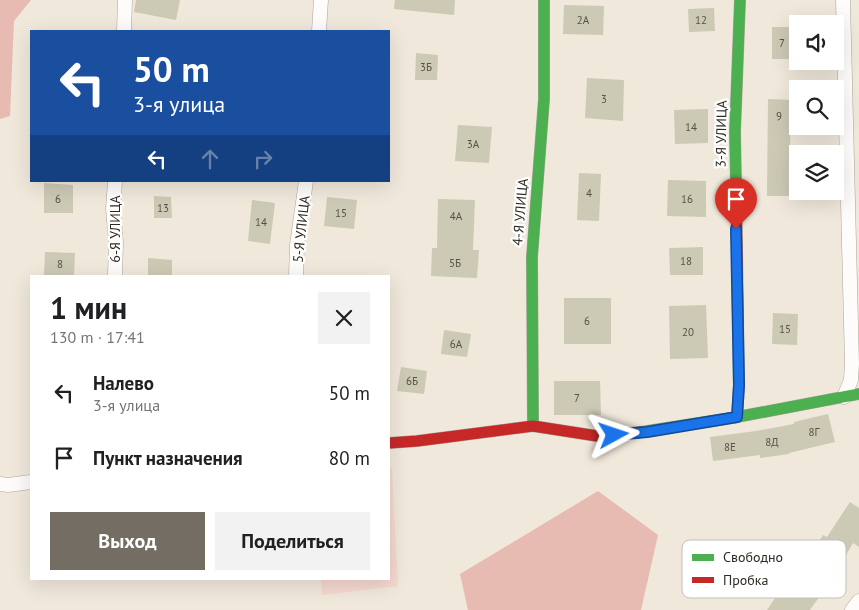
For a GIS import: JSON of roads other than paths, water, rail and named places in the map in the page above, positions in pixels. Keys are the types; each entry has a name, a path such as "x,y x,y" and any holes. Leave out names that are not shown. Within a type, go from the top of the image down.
{"street":[{"path":"124,30 125,0"},
{"path":"319,30 321,0"},
{"name":"4-Я УЛИЦА","path":"533,426 532,257 544,98 544,0"},
{"name":"3-Я УЛИЦА","path":"737,417 739,385 735,132 740,0"},
{"path":"843,0 852,364 851,380 844,397"},
{"name":"6-Я УЛИЦА","path":"115,182 113,209 116,242 115,275"},
{"name":"5-Я УЛИЦА","path":"296,275 297,246 306,182"},
{"path":"390,443 533,426 597,436 647,432 859,394"},
{"path":"0,484 30,482"},
{"path":"852,610 859,600"}]}
